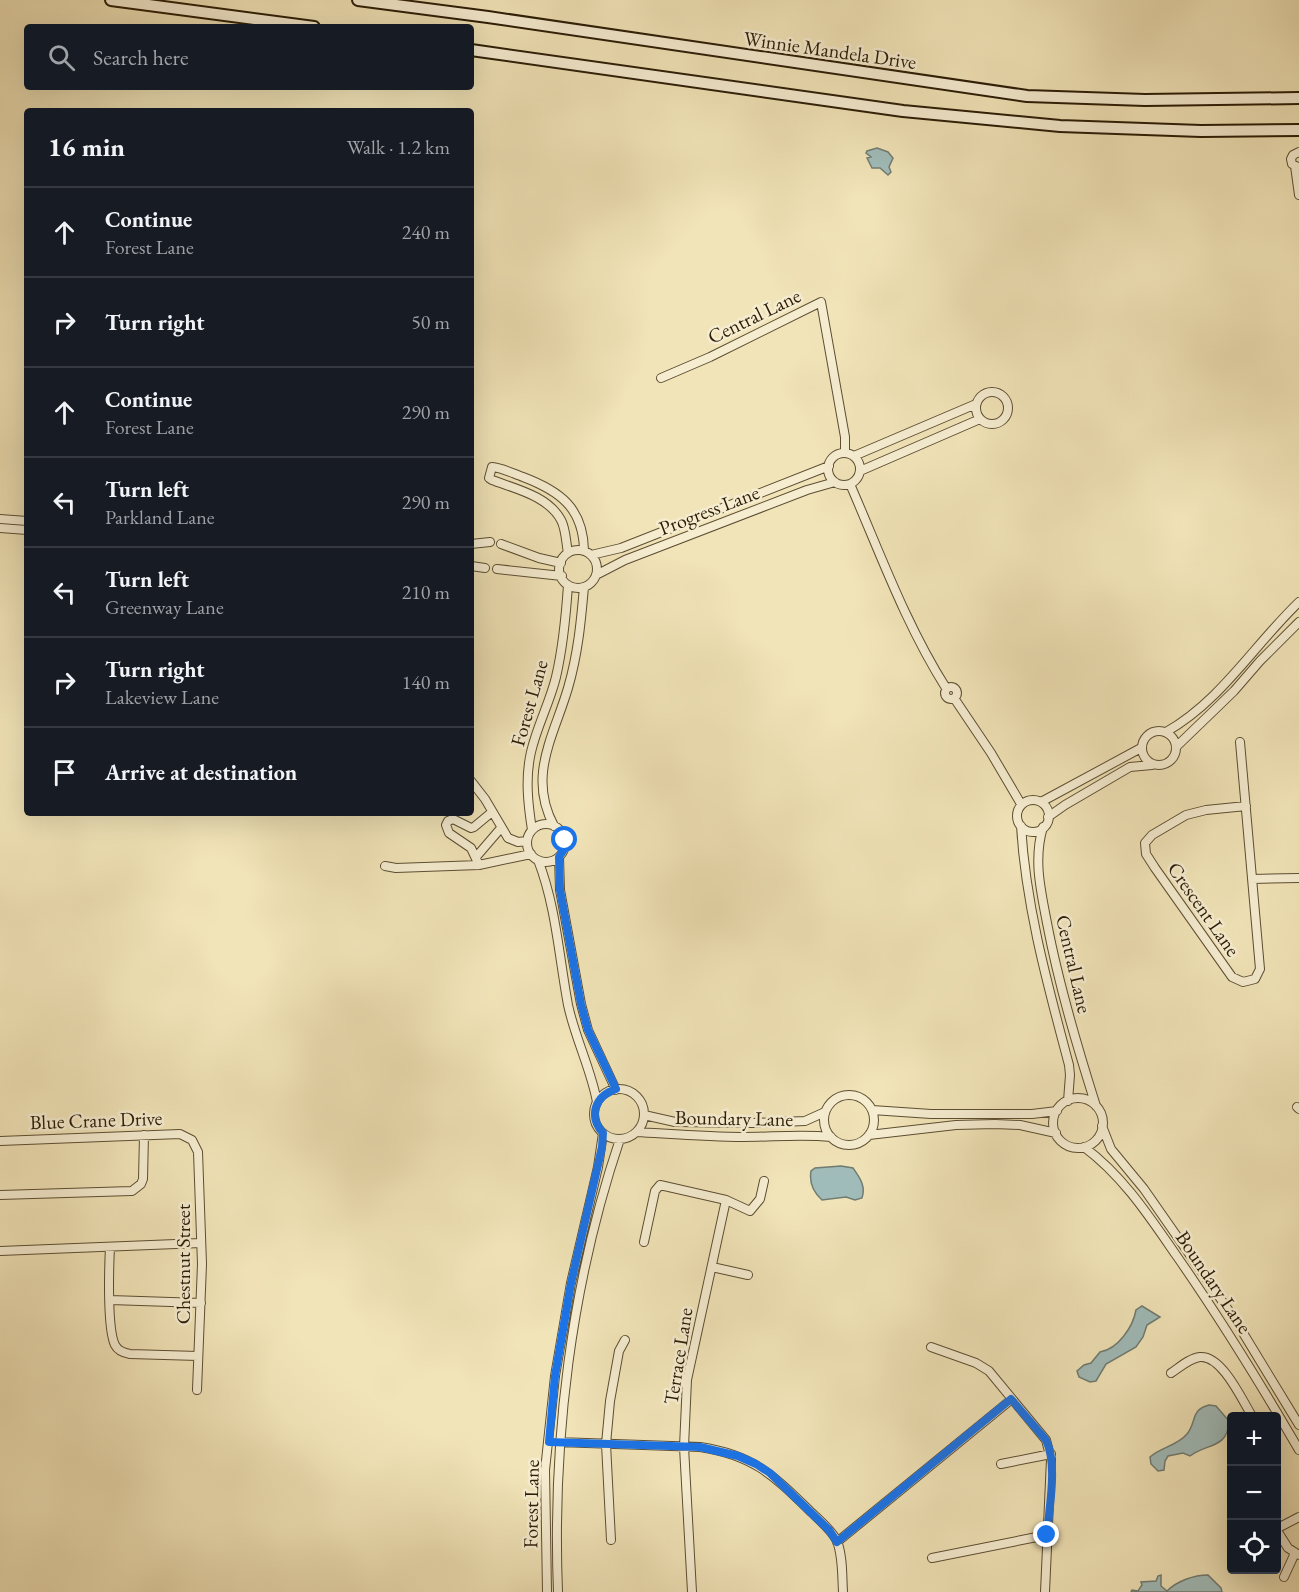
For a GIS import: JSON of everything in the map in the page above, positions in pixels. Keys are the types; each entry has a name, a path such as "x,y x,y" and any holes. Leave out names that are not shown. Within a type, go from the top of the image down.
{"main road":[{"path":"111,0 291,24"},
{"name":"Winnie Mandela Drive","path":"358,0 1027,96 1145,100 1299,98"},
{"path":"474,50 914,112 1060,126 1299,130"}],"street":[{"path":"1299,152 1291,158 1291,162 1297,167 1299,195"},
{"name":"Central Lane","path":"661,378 710,357 821,302 845,437 845,453"},
{"path":"854,456 976,404 985,393 999,394 1008,405 1008,412 999,423 992,425 980,419 976,412 976,404"},
{"path":"860,471 980,419"},
{"path":"845,453 854,456 860,465 857,479 850,484 840,484 830,475 829,466 837,455 845,453"},
{"name":"Progress Lane","path":"591,555 621,548 829,466"},
{"path":"568,553 562,521 556,513 543,500 489,478 492,467 544,485 563,497 576,514 584,533 584,550"},
{"name":"Progress Lane","path":"596,575 624,560 796,494 836,482"},
{"path":"850,484 925,653 946,688 956,689 957,695 954,698 991,753 1021,804 1030,800 1041,802 1047,808 1048,817 1130,767 1162,765 1171,761 1176,747 1234,691 1299,622"},
{"path":"0,519 24,521"},
{"path":"0,528 24,530"},
{"path":"474,544 490,542"},
{"path":"501,544 539,558 561,563"},
{"path":"584,550 597,564 596,575 584,586 578,588 568,585 562,576 561,563 568,553 584,550"},
{"path":"474,566 485,568"},
{"path":"496,569 562,576"},
{"name":"Forest Lane","path":"532,830 527,790 528,769 531,749 556,677 567,614 568,585"},
{"name":"Forest Lane","path":"554,826 546,811 543,792 545,752 568,688 578,646 584,586"},
{"path":"1041,802 1141,748 1147,735 1156,731 1166,732 1181,724 1207,702 1299,602"},
{"path":"1166,732 1173,738 1176,747"},
{"name":"Crescent Lane","path":"1240,742 1246,806 1260,969 1255,979 1243,982 1232,977 1149,860 1145,843 1152,835 1186,815 1206,810 1246,806"},
{"path":"1141,748 1146,760 1152,765"},
{"path":"474,785 508,838 527,842"},
{"name":"Central Lane","path":"1021,804 1017,819 1021,826 1038,944 1069,1065 1068,1101"},
{"path":"478,861 471,848 449,832 446,825 453,819 471,828 492,812"},
{"name":"Central Lane","path":"1048,817 1038,848 1037,866 1051,945 1067,1010 1096,1106"},
{"path":"543,824 554,826 563,834 565,840 559,857 548,862 538,860 531,854 527,842 532,830 543,824"},
{"path":"1021,826 1028,831 1043,827"},
{"path":"478,861 501,828"},
{"path":"385,866 396,868 531,854"},
{"path":"559,857 560,890 581,1004 591,1038 616,1089"},
{"path":"538,860 548,891 574,1029 593,1079 597,1102 595,1119 603,1133 620,1139 637,1132 644,1115 636,1096 616,1089 602,1096 597,1102"},
{"path":"1252,879 1299,878"},
{"path":"847,1095 861,1099 872,1110 873,1127 863,1141 846,1145 831,1137 825,1124 825,1112 834,1100 847,1095"},
{"path":"872,1110 1032,1114 1057,1111 1068,1101 1083,1099 1096,1106 1101,1113 1102,1126 1098,1138 1092,1144 1084,1147 1076,1148 1067,1145 1056,1133 1054,1126 1057,1111"},
{"name":"Boundary Lane","path":"644,1115 675,1122 753,1124 805,1121 825,1112"},
{"path":"869,1135 956,1125 1006,1124 1056,1133"},
{"name":"Boundary Lane","path":"1102,1126 1111,1149 1144,1189 1234,1318 1299,1425"},
{"name":"Boundary Lane","path":"637,1132 743,1137 811,1135 831,1137"},
{"name":"Forest Lane","path":"547,1592 545,1470 555,1376 571,1283 598,1167 603,1133"},
{"name":"Blue Crane Drive","path":"0,1141 180,1134 192,1140"},
{"path":"0,1195 132,1191 141,1184 143,1179 144,1135"},
{"name":"Forest Lane","path":"558,1592 556,1489 565,1389 580,1296 604,1191 620,1139"},
{"name":"Chestnut Street","path":"192,1140 198,1152 201,1243 197,1390"},
{"name":"Boundary Lane","path":"1084,1147 1117,1175 1169,1244 1238,1346 1299,1450"},
{"path":"644,1242 655,1191 660,1185 726,1200 750,1210 760,1199 764,1181"},
{"name":"Terrace Lane","path":"692,1592 684,1447 687,1380 726,1200"},
{"path":"0,1251 201,1243"},
{"path":"110,1247 113,1340 120,1351 130,1354 198,1356"},
{"path":"711,1267 748,1275"},
{"path":"110,1300 201,1303"},
{"path":"611,1540 606,1444 610,1401 619,1351 625,1340"},
{"path":"931,1347 983,1366 1046,1440 1051,1454 1045,1592"},
{"path":"1171,1373 1194,1358 1207,1357 1215,1360 1250,1412"},
{"path":"837,1542 1011,1399"},
{"path":"549,1442 718,1450 756,1464 786,1487 829,1530 837,1542 841,1560 843,1592"},
{"path":"1001,1464 1051,1454"},
{"path":"1281,1526 1299,1517"},
{"path":"933,1558 1047,1535"},
{"path":"1281,1537 1288,1548 1297,1554 1284,1577"}],"water":[{"path":"877,148 888,152 893,158 889,167 891,172 888,175 880,168 872,168 867,158 871,157 866,153 867,151"},
{"path":"841,1166 853,1168 858,1175 863,1186 862,1198 822,1200 812,1187 811,1171 815,1168"},
{"path":"1142,1306 1160,1317 1147,1325 1136,1347 1106,1364 1096,1381 1090,1382 1079,1377 1077,1371 1091,1363 1100,1352 1119,1342 1132,1323 1136,1310"},
{"path":"1216,1406 1227,1419 1225,1436 1216,1444 1190,1456 1183,1453 1168,1456 1164,1470 1158,1471 1151,1464 1150,1457 1183,1438 1190,1430 1196,1413 1203,1407"},
{"path":"1161,1575 1161,1586 1167,1591 1186,1579 1208,1575 1222,1592 1131,1592 1132,1590 1138,1591 1142,1585 1141,1582 1156,1581"}],"route":[{"path":"565,840 565,846 559,857 560,890 581,1004 598,1055 616,1089 602,1096 595,1107 596,1124 603,1133 602,1147 571,1283 555,1376 549,1442 700,1447 738,1456 770,1473 829,1530 837,1542 1011,1399 1046,1440 1051,1454 1047,1535"}]}
